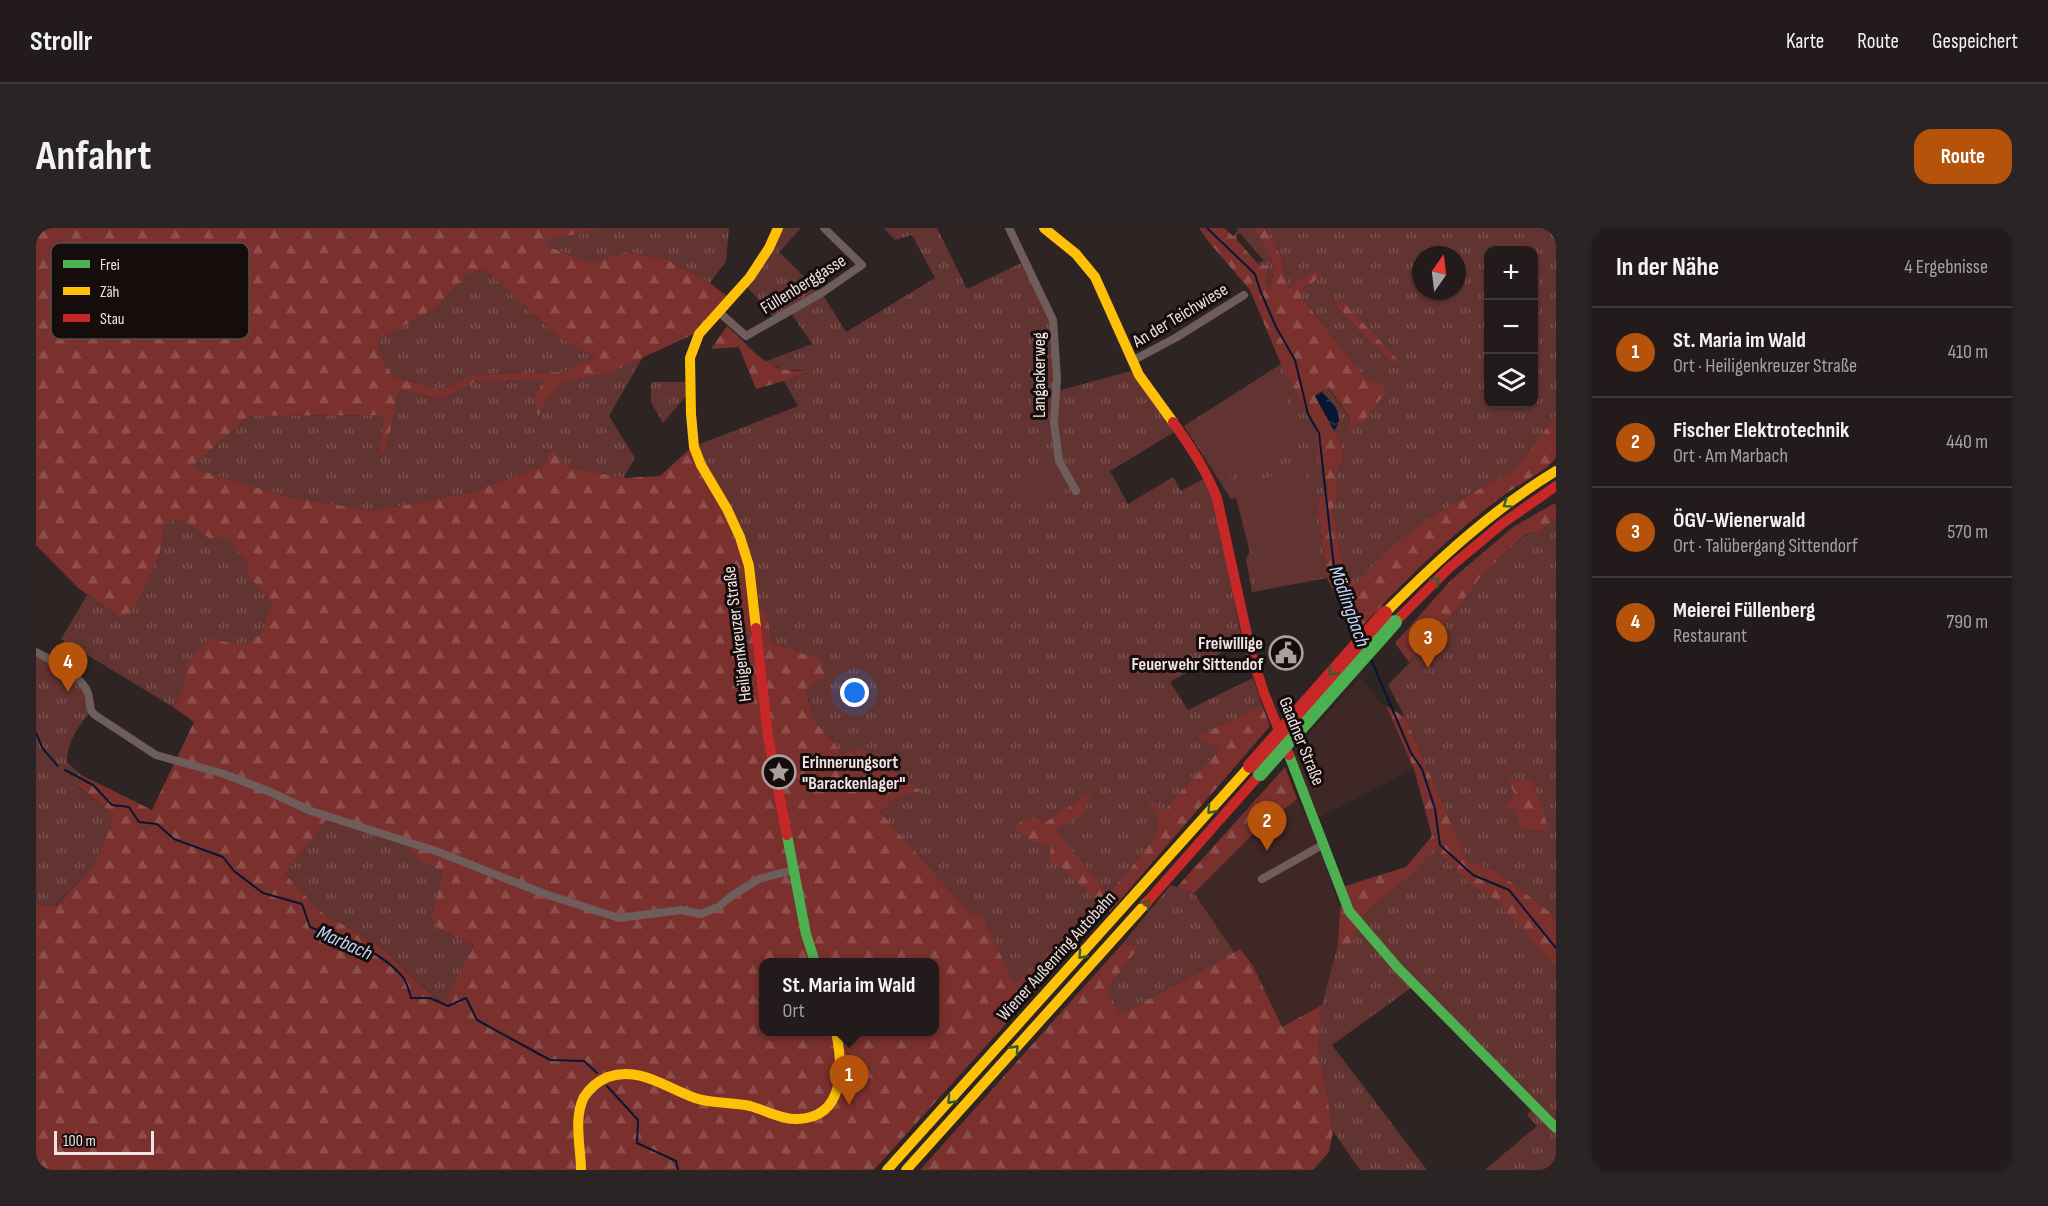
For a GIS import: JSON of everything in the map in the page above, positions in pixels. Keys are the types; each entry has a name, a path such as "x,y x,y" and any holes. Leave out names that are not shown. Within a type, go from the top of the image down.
{"main road":[{"name":"Heiligenkreuzer Straße","path":"778,228 760,263 699,334 690,358 692,430 694,447 701,465 727,509 740,537 749,566 768,737 806,934 813,958"},
{"name":"Gaadner Straße","path":"1044,228 1076,254 1095,277 1132,362 1193,450 1213,487 1220,508 1257,673 1324,844 1339,889 1354,919 1398,968 1556,1128"},
{"path":"1255,770 1439,559 1496,511 1556,471"},
{"path":"1390,617 1503,523 1556,486"},
{"name":"Wiener Außenring Autobahn","path":"887,1170 1255,770"},
{"name":"Wiener Außenring Autobahn","path":"906,1170 1120,933 1255,770"},
{"path":"581,1170 579,1113 592,1086 605,1078 637,1073 661,1081 693,1097 749,1106 799,1119 822,1113 834,1101 841,1074 837,1036"}],"street":[{"name":"Füllenberggasse","path":"719,312 746,336 823,292 862,265 824,228"},
{"name":"Langackerweg","path":"1009,228 1053,320 1057,378 1054,422 1059,461 1076,491"},
{"name":"An der Teichwiese","path":"1132,362 1244,295"},
{"path":"36,652 57,663 82,683 88,693 89,708 95,715 156,755 224,774 311,811 436,851 545,894 619,918 681,910 701,914 718,907 759,879 793,870"},
{"path":"1262,879 1324,844"}],"shaded area":[{"path":"1361,677 1377,700 1386,706 1414,769 1319,817 1293,752"},
{"path":"1297,799 1317,838 1340,909 1338,944 1322,1005 1282,1027 1253,966 1240,949 1234,952 1194,893 1250,837"}],"green space":[{"path":"36,228 603,228 549,238 547,246 591,263 626,252 666,259 710,283 727,296 694,334 609,373 563,382 545,402 538,417 535,398 544,380 476,381 444,399 399,390 385,454 381,455 379,452 384,415 249,416 193,465 202,471 289,497 373,511 469,493 545,465 552,450 569,467 623,478 660,476 692,447 696,466 741,550 750,602 766,611 772,643 821,660 826,676 806,689 812,718 843,754 862,748 921,791 898,796 880,812 971,914 982,914 1014,984 1075,932 1079,943 874,1170 36,1170 36,906 56,906 93,866 111,826 110,812 78,786 81,775 152,810 194,722 173,707 183,690 186,664 208,638 241,645 260,635 273,603 247,575 248,563 226,537 211,539 179,520 166,522 159,557 132,610 122,619 78,588 36,545","holes":["484,269 560,338 596,357 563,372 471,375 442,390 393,377 378,350 379,339 436,308 467,274","327,819 407,845 418,859 443,872 432,920 441,930 474,945 443,1005 382,948 320,911 285,874"]},
{"path":"603,228 729,228 726,261 710,283 666,259 626,252 591,263 547,246 549,238"},
{"path":"782,228 801,228 779,252 823,295 846,332 935,278 912,235 895,240 884,228 937,228 967,289 1023,262 1051,319 1054,392 1131,371 1176,431 1110,471 1128,504 1173,477 1181,491 1205,478 1215,503 1242,641 1170,682 1188,710 1253,678 1262,705 1196,737 1222,747 1163,813 1147,796 1159,824 1153,840 1109,894 1115,906 1110,912 1105,907 1014,985 982,914 971,914 880,812 898,796 920,791 843,754 812,718 806,689 772,643 766,611 750,602 721,509 696,466 692,447 798,406 784,381 813,370 787,370 764,362 812,344 789,310 775,318 747,287"},
{"path":"1199,228 1224,228 1236,236 1260,266 1268,265 1265,283 1269,289 1273,264 1268,250 1253,228 1265,228 1281,257 1288,288 1316,269 1323,276 1304,288 1301,297 1366,379 1383,383 1386,392 1362,423 1349,430 1350,417 1328,387 1315,396 1341,444 1344,458 1336,473 1338,496 1333,510 1342,560 1355,585 1396,542 1434,515 1516,468 1556,416 1556,457 1553,461 1504,495 1464,527 1408,579 1354,635 1327,578 1317,502 1329,488 1317,459 1317,432 1281,364 1250,290"},
{"path":"1237,228 1253,228 1268,250 1273,264 1269,290 1259,262 1264,261 1240,233 1233,237"},
{"path":"1265,228 1556,228 1556,416 1516,468 1434,515 1396,542 1355,586 1342,560 1333,510 1338,496 1336,473 1344,458 1341,444 1334,430 1338,425 1336,407 1322,392 1327,387 1350,418 1349,429 1383,383 1366,379 1301,297 1304,288 1323,276 1316,269 1288,288 1281,257"},
{"path":"484,269 560,338 596,357 563,372 471,375 442,390 393,377 378,350 379,339 436,308 467,274"},
{"path":"1334,298 1343,302 1399,361 1396,364 1366,337 1336,305"},
{"path":"727,326 769,364 790,371 815,369 756,389 739,347 711,349"},
{"path":"644,355 609,416 635,458 623,478 569,467 545,465 469,493 373,511 289,497 202,471 193,465 249,416 384,415 379,452 382,455 385,454 399,390 444,399 476,381 544,380 545,402 563,382 609,373"},
{"path":"1281,364 1317,432 1317,459 1329,488 1317,502 1327,578 1252,592 1246,559 1250,552 1236,498 1231,499 1184,426"},
{"path":"1271,375 1306,431 1222,483 1187,427"},
{"path":"651,382 687,382 687,395 663,423 651,402"},
{"path":"1055,468 1063,485 1027,503 1018,486"},
{"path":"1305,469 1325,575 1261,590 1237,484"},
{"path":"1553,504 1556,505 1556,518 1538,533 1529,531 1482,575 1440,631 1409,662 1395,643 1451,580 1513,527"},
{"path":"1556,518 1556,922 1551,913 1495,870 1468,862 1405,717 1388,685 1440,631 1482,575 1530,531 1538,533"},
{"path":"179,520 211,539 226,537 248,563 247,575 274,603 260,635 241,645 186,664 183,690 173,707 61,639 87,595 122,619 159,558 166,522"},
{"path":"36,650 90,690 95,706 72,739 67,762 81,775 78,787 110,812 111,826 93,866 55,906 36,906"},
{"path":"1262,705 1270,726 1115,906 1109,894 1153,840 1159,824 1146,794 1163,812 1221,748 1196,737"},
{"path":"1386,706 1405,717 1468,862 1495,870 1551,913 1556,922 1556,967 1493,898 1472,886 1435,848 1412,874 1366,911 1349,947 1338,944 1340,909 1345,886 1406,867 1432,836 1414,769"},
{"path":"1285,767 1297,799 1250,837 1194,893 1177,887"},
{"path":"1508,779 1532,780 1549,830 1521,830 1516,809 1504,807 1515,795"},
{"path":"1087,795 1092,799 1080,816 1055,829 1105,891 1102,900 1094,898 1064,869 1049,861 1051,846 1031,842 1015,828 1025,817 1046,822"},
{"path":"327,819 407,845 418,859 443,872 441,930 474,945 444,1005 382,948 320,911 285,874"},
{"path":"1435,847 1472,886 1493,898 1556,967 1556,1170 1485,1170 1537,1126 1527,1115 1531,1110 1411,988 1332,1045 1427,1170 1360,1170 1333,1131 1319,1050 1322,1005 1338,944 1349,947 1366,911 1412,874"},
{"path":"1171,885 1194,893 1234,952 1120,1015 1107,989 1139,947 1123,943"},
{"path":"1123,943 1139,947 1107,989 1120,1015 1240,949 1253,966 1282,1027 1322,1005 1319,1050 1333,1131 1329,1152 1313,1170 920,1170"}],"water":[{"path":"1322,392 1334,405 1339,415 1338,425 1334,430 1315,396"}],"waterway":[{"name":"Mödlingbach","path":"1207,228 1255,274 1276,327 1295,360 1308,414 1319,433 1334,568 1360,632"},
{"name":"Mödlingbach","path":"1370,657 1411,753 1422,769 1435,809 1440,845 1473,875 1509,890 1556,948"},
{"name":"Marbach","path":"36,733 43,749 58,766"},
{"name":"Marbach","path":"65,770 93,785 112,805 129,807 139,822 157,824 174,839 223,857 234,871 263,893 302,904 310,927 359,946 382,959 404,978 411,998 430,998 448,1006 466,998 477,1020 550,1060 584,1061 597,1073"},
{"name":"Marbach","path":"607,1086 638,1120 637,1143 676,1161 678,1170"}],"traffic: fast":[{"path":"1260,774 1395,622"},
{"path":"1289,755 1349,911 1398,968 1556,1128"},
{"path":"787,835 806,934 814,958"}],"traffic: slow":[{"path":"756,628 749,566 740,537 727,509 701,465 694,447 690,358 699,334 750,277 769,248 778,228"},
{"path":"1044,228 1076,254 1095,277 1139,375 1173,422"},
{"path":"1385,613 1466,537 1510,502 1556,471"},
{"path":"887,1170 1250,766"},
{"path":"906,1170 1147,902"},
{"path":"581,1170 578,1124 581,1106 589,1091 604,1079 620,1074 642,1076 702,1100 750,1106 780,1116 798,1119 814,1116 825,1109 833,1099 840,1074 837,1036"}],"traffic: jam":[{"path":"1173,422 1197,459 1217,498 1251,653 1289,755"},
{"path":"1395,622 1449,568 1503,523 1556,486"},
{"path":"1250,766 1385,613"},
{"path":"756,628 768,737 787,835"},
{"path":"1147,902 1260,774"}],"place":[{"name":"Freiwillige Feuerwehr Sittendof","path":"1286,653"},
{"name":"ÖGV-Wienerwald","path":"1428,668"},
{"name":"Meierei Füllenberg","path":"68,692"},
{"name":"Erinnerungsort \"Barackenlager\"","path":"779,772"},
{"name":"Fischer Elektrotechnik","path":"1267,851"},
{"name":"St. Maria im Wald","path":"849,1105"}]}
